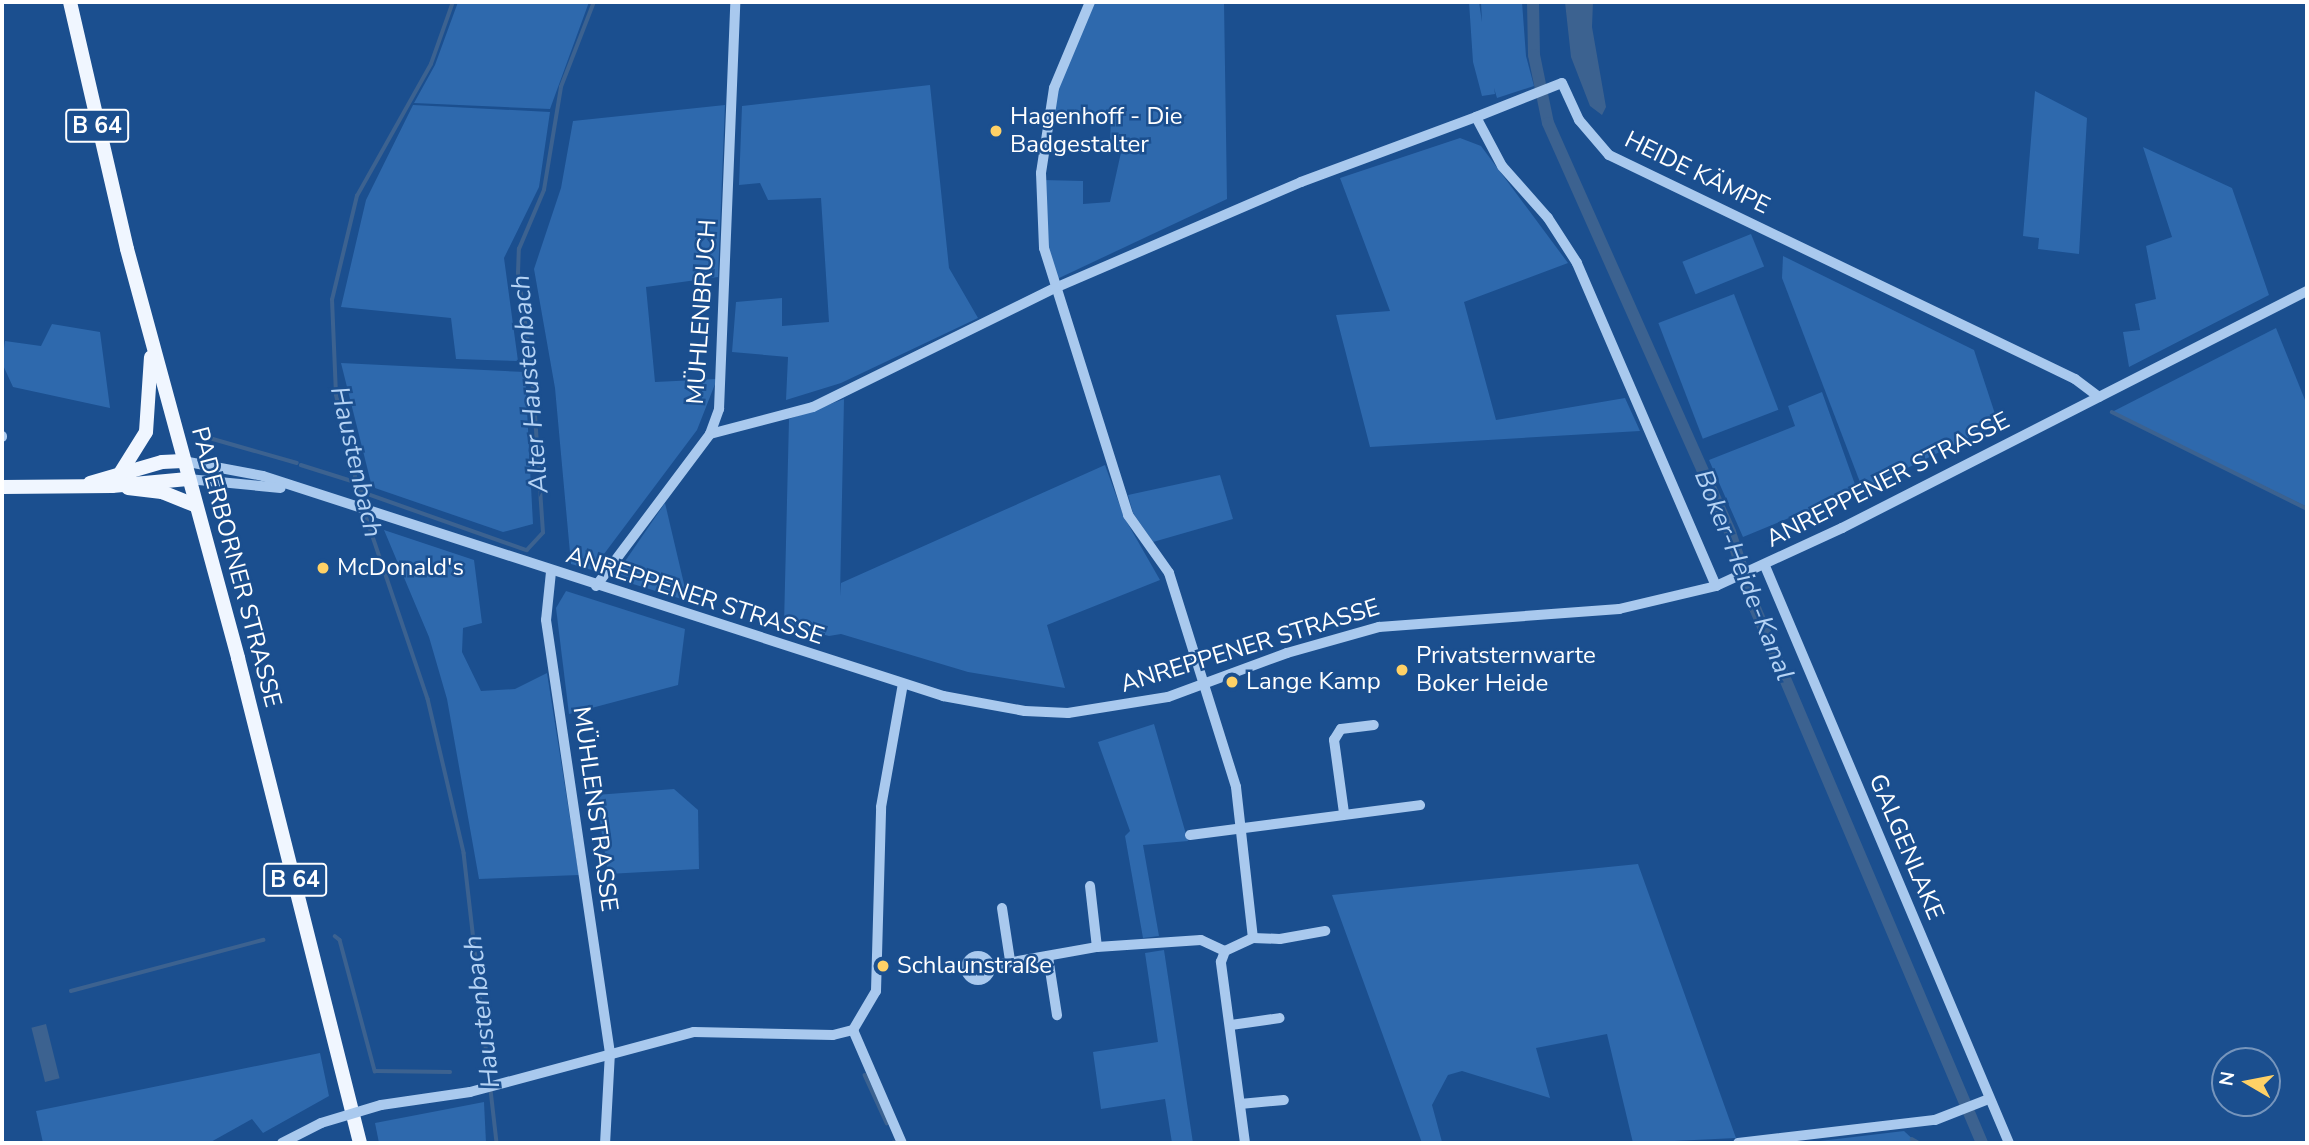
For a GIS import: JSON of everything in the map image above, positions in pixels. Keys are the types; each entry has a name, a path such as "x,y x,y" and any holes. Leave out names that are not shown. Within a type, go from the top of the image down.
{"main road":[{"name":"PADERBORNER STRASSE","path":"70,2 152,342 360,1143"},
{"path":"121,471 146,432 152,342"},
{"path":"76,488 121,471 183,461"},
{"path":"2,487 76,488 188,479"},
{"path":"112,486 162,492 195,505"}],"street":[{"name":"MÜHLENBRUCH","path":"596,586 710,433 723,384 735,2"},
{"path":"1090,2 1054,89 1043,153 1044,248 1128,515 1169,573 1236,787 1253,938"},
{"name":"HEIDE KÄMPE","path":"1476,117 1562,83 1579,120 1609,155 2075,379 2099,397"},
{"path":"710,433 813,407 1055,288 1301,182 1476,117 1502,166 1548,218 1577,263 1716,586"},
{"name":"ANREPPENER STRASSE","path":"183,461 215,464 903,684 988,706 1068,713 1138,705 1299,649 1379,627 1619,609 1716,586 1765,566 2307,291"},
{"name":"ANREPPENER STRASSE","path":"188,479 291,489"},
{"name":"GALGENLAKE","path":"1765,566 1984,1101 2008,1143"},
{"name":"MÜHLENSTRASSE","path":"551,572 546,620 610,1052 605,1143"},
{"path":"282,1143 321,1124 381,1105 478,1090 610,1052 694,1032 833,1035 853,1030 876,990 881,807 903,684"},
{"path":"1344,813 1334,740 1341,729 1374,725"},
{"path":"1190,835 1420,805"},
{"path":"1090,886 1097,947"},
{"path":"1002,908 1010,960"},
{"path":"1245,1143 1221,962 1225,951 1253,938 1280,939 1325,931"},
{"path":"990,966 1010,960 1048,957 1097,947 1201,940 1225,951"},
{"path":"1048,957 1057,1015"},
{"path":"1231,1024 1280,1018"},
{"path":"853,1030 902,1143"},
{"path":"1240,1104 1284,1100"},
{"path":"1738,1143 1954,1115 1984,1101"}],"shaded area":[{"path":"458,2 589,2 550,109 414,103 435,65"},
{"path":"1093,2 1224,2 1227,199 1057,279 1047,247 1043,180 1083,181 1083,204 1110,202 1122,148 1110,147 1111,113 1053,115 1058,89"},
{"path":"1469,2 1479,2 1482,22 1481,2 1522,2 1526,56 1534,86 1497,98 1494,88 1495,94 1482,96 1473,62"},
{"path":"1565,2 1593,2 1592,27 1606,107 1602,115 1590,106 1571,57"},
{"path":"930,85 949,268 978,318 841,383 786,400 788,357 732,352 736,302 782,298 782,326 829,322 821,198 768,200 760,183 739,185 742,106"},
{"path":"2035,91 2087,118 2079,254 2038,249 2039,238 2023,236"},
{"path":"413,105 550,112 539,187 504,258 518,361 456,359 451,318 341,307 366,200"},
{"path":"725,105 718,277 646,287 655,382 717,379 697,430 592,570 571,564 555,388 534,269 561,188 573,121"},
{"path":"1460,138 1481,146 1568,263 1464,302 1496,420 1625,398 1640,431 1370,447 1336,315 1390,311 1340,178"},
{"path":"2143,147 2232,188 2269,295 2129,367 2123,332 2140,330 2135,304 2156,299 2146,246 2172,237"},
{"path":"1751,234 1764,266 1695,294 1682,262"},
{"path":"1783,256 1974,350 1998,423 1863,490 1782,278"},
{"path":"1734,294 1778,410 1703,439 1658,323"},
{"path":"52,324 100,332 110,408 13,387 2,363 5,341 41,346"},
{"path":"2276,328 2307,405 2307,507 2112,412"},
{"path":"341,363 525,372 533,524 503,532 372,487"},
{"path":"1822,392 1857,490 1743,537 1709,460 1795,426 1788,406"},
{"path":"844,399 840,596 841,583 1105,465 1124,517 1160,580 1047,625 1065,688 968,672 841,634 829,636 784,624 789,419"},
{"path":"1220,475 1233,519 1153,542 1133,513 1128,495"},
{"path":"665,503 688,601 620,580 619,570"},
{"path":"384,530 474,560 482,623 463,628 462,652 481,691 515,689 547,673 579,875 479,879 447,699 429,637"},
{"path":"566,591 685,629 678,685 569,714 556,608"},
{"path":"1154,724 1188,841 1143,845 1159,936 1143,938 1125,836 1130,831 1098,742"},
{"path":"674,789 698,810 699,869 608,874 596,795"},
{"path":"1638,864 1736,1138 1633,1143 1607,1034 1536,1048 1550,1098 1462,1071 1448,1075 1432,1105 1442,1142 1422,1143 1332,895"},
{"path":"1164,950 1193,1143 1172,1143 1165,1099 1101,1109 1093,1052 1158,1042 1145,953"},
{"path":"46,1024 60,1078 45,1082 31,1028"},
{"path":"320,1053 329,1096 263,1133 252,1119 209,1143 43,1143 36,1111"},
{"path":"484,1102 486,1143 379,1143 375,1123"},
{"path":"1904,1131 1917,1143 1803,1143"}],"waterway":[{"name":"Haustenbach","path":"362,506 336,395 332,300 357,196 431,64 453,2"},
{"name":"Alter Haustenbach","path":"359,491 527,550 543,533 532,370 518,273 519,249 544,190 561,87 594,2"},
{"name":"Boker-Heide-Kanal","path":"1533,2 1534,55 1548,123 1730,532 1755,608 1982,1143"},
{"path":"2112,412 2307,509"},
{"path":"213,439 297,463"},
{"path":"301,465 355,482"},
{"name":"Haustenbach","path":"365,513 428,699 464,853 497,1143"},
{"path":"335,936 340,940 375,1071 450,1072"},
{"path":"71,991 263,940"},
{"path":"865,1075 887,1123"},
{"path":"1912,1139 1919,1143"}],"place":[{"name":"Hagenhoff - Die Badgestalter","path":"996,131"},
{"name":"McDonald's","path":"323,568"},
{"name":"Privatsternwarte Boker Heide","path":"1402,670"},
{"name":"Lange Kamp","path":"1232,682"},
{"name":"Schlaunstraße","path":"883,966"}]}
